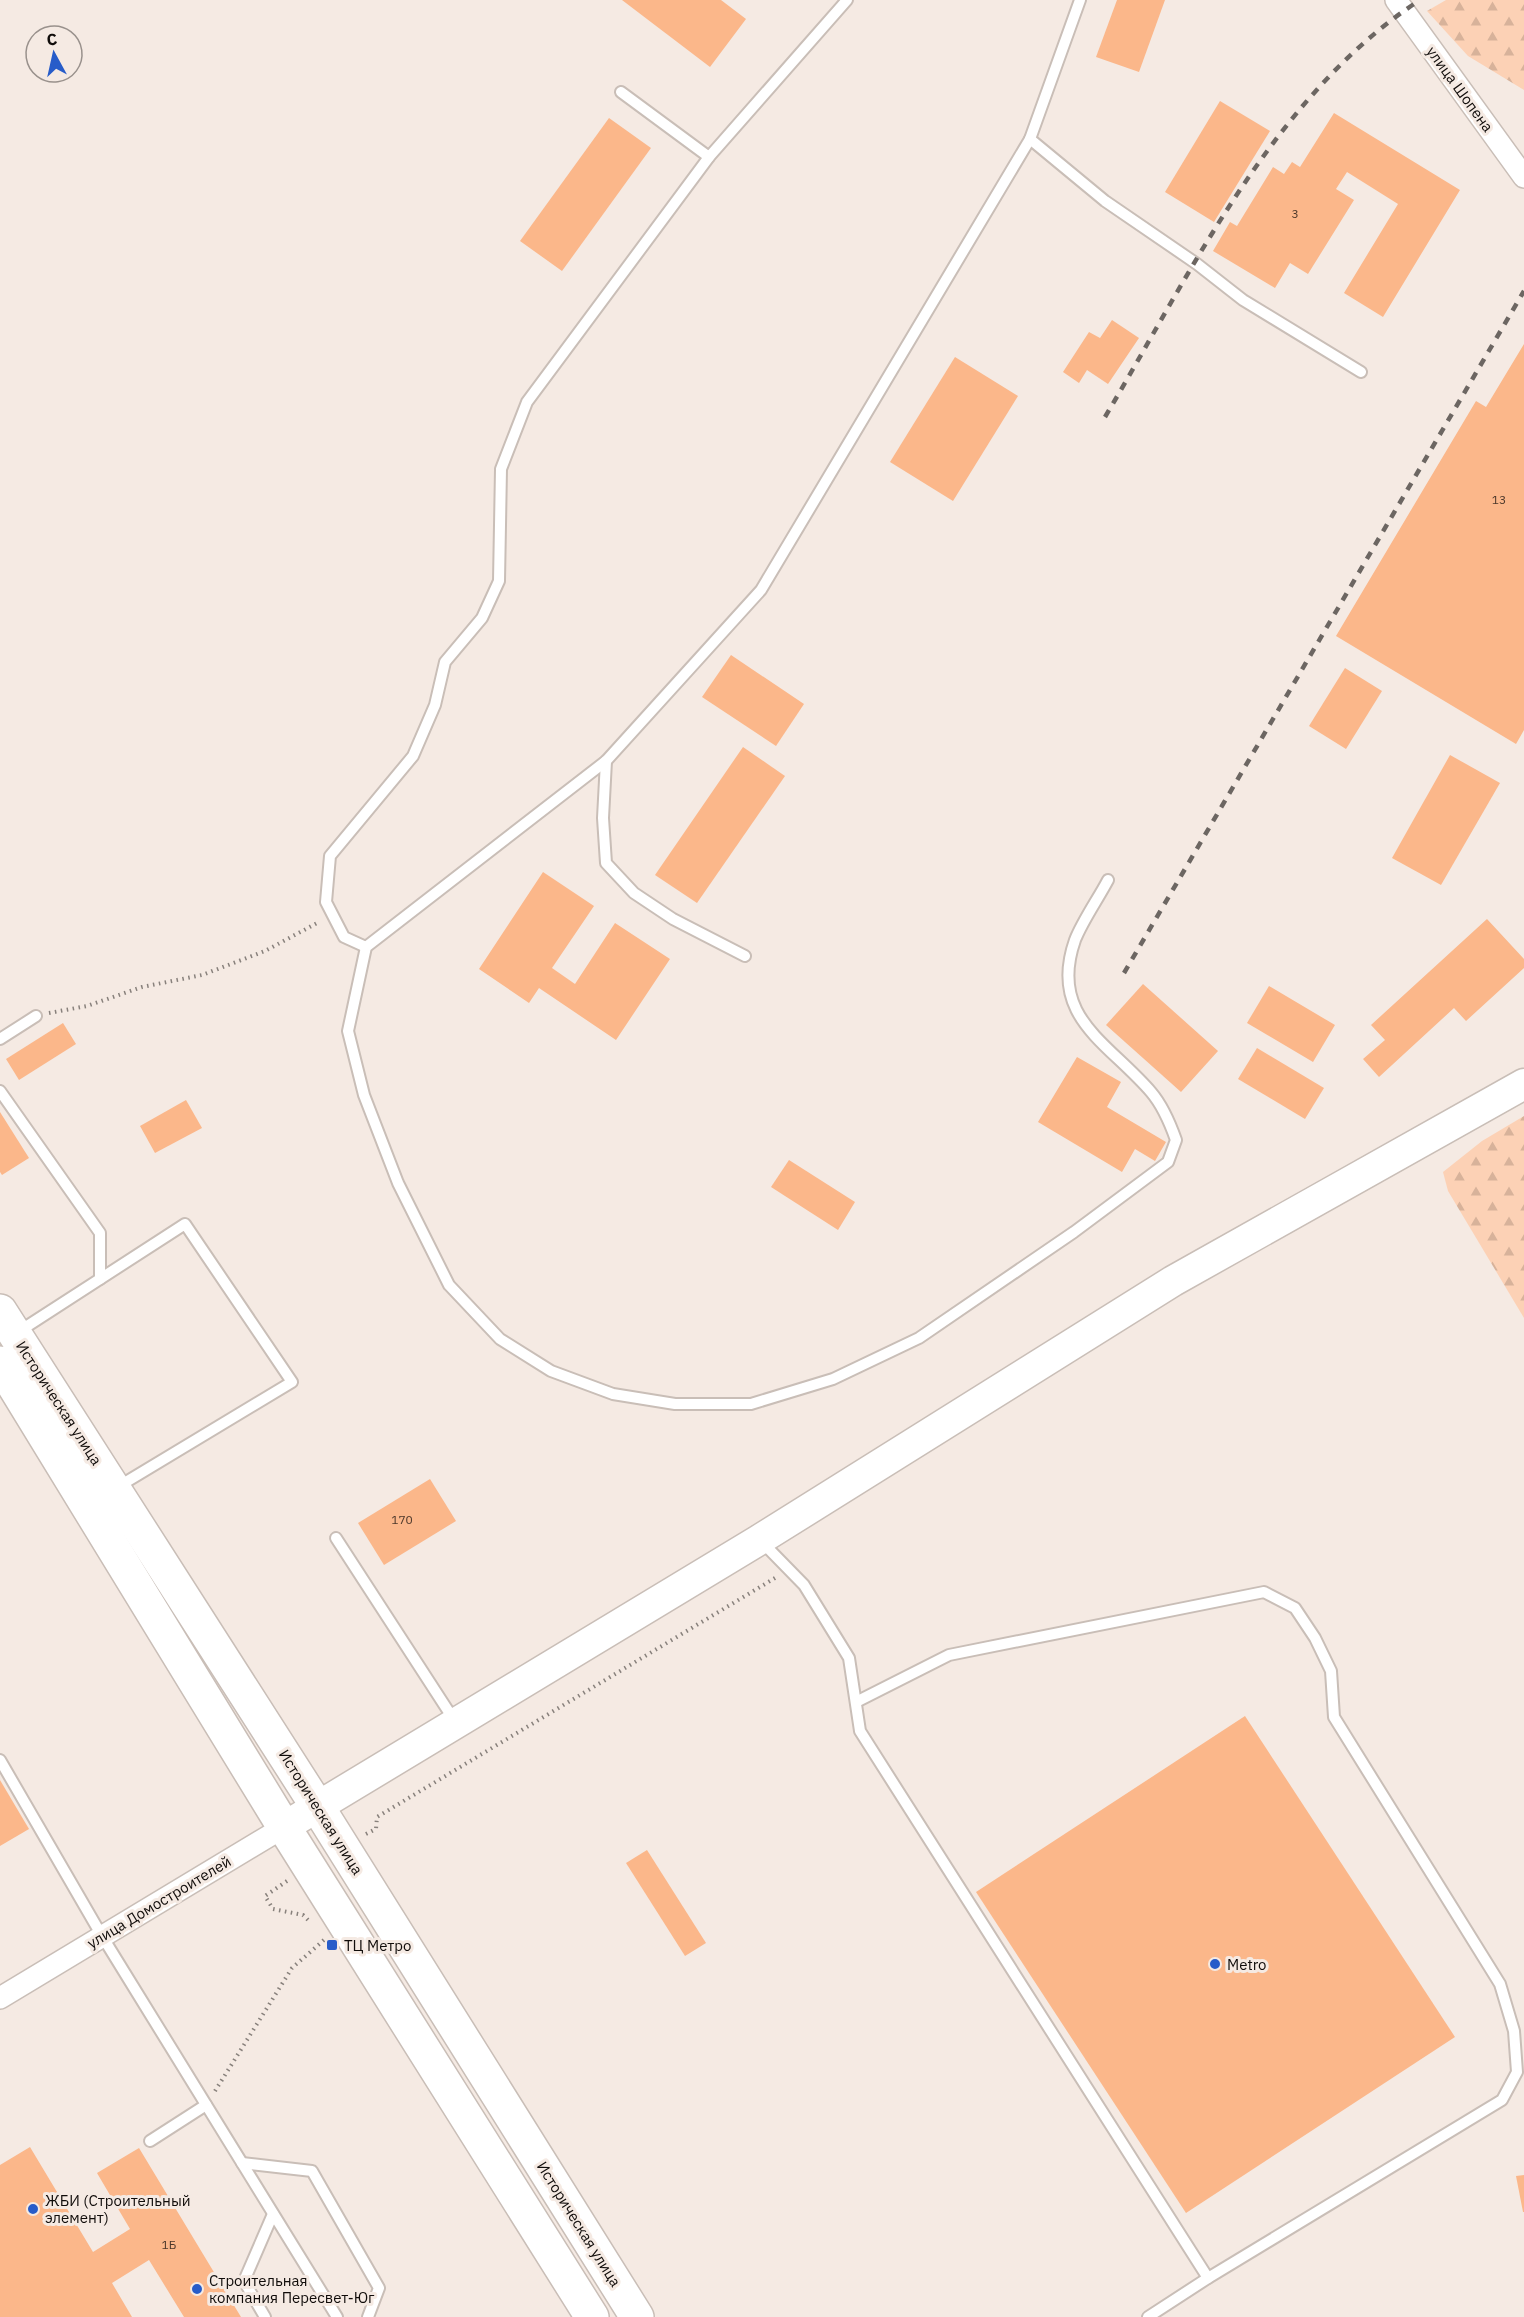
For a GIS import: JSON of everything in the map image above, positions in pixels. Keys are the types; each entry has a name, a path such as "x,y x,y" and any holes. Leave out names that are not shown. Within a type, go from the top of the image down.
{"highway":[{"name":"Историческая улица","path":"7,1322 343,1847 637,2317"},
{"name":"Историческая улица","path":"0,1363 284,1827 591,2316"}],"main road":[{"name":"улица Домостроителей","path":"284,1827 759,1540 1173,1281 1524,1084"}],"street":[{"name":"улица Шопена","path":"1395,0 1524,177"},
{"name":"улица Домостроителей","path":"0,1998 284,1827"}],"lane":[{"path":"366,947 344,936 326,902 330,856 413,756 435,705 445,662 482,618 499,581 501,469 526,402 710,157 847,0"},
{"path":"1080,0 1030,139 761,590 606,761 366,947 348,1031 364,1095 398,1183 449,1285 500,1339 551,1371 613,1394 665,1402 751,1404 833,1379 919,1338 1074,1232 1168,1162 1176,1140 1169,1119 1152,1093 1079,1019 1070,998 1068,974 1076,940 1108,880"},
{"path":"621,92 710,157"},
{"path":"1030,139 1105,201 1197,264 1243,300 1361,372"},
{"path":"606,761 603,818 606,863 634,893 663,913 745,956"},
{"path":"0,1039 36,1016"},
{"path":"0,1091 100,1233 100,1279"},
{"path":"7,1322 100,1279 186,1224 292,1382 114,1489"},
{"path":"336,1538 456,1723"},
{"path":"759,1540 804,1585 849,1658 860,1731 1208,2278"},
{"path":"856,1702 949,1655 1264,1592 1295,1608 1315,1638 1331,1671 1334,1717 1500,1984 1514,2031 1517,2072 1502,2100 1208,2278 1148,2317"},
{"path":"0,1760 102,1936 337,2317"},
{"path":"150,2140 206,2105"},
{"path":"242,2163 312,2171 379,2288 368,2317"},
{"path":"265,2317 244,2281 273,2214"}],"path":[{"path":"36,1016 87,1006 142,987 202,975 265,951 333,915"},
{"path":"343,1847 376,1829 377,1817 789,1570"},
{"path":"310,1868 265,1896 273,1909 303,1915 310,1923"},
{"path":"206,2105 292,1968 324,1940 317,1932"}],"green space":[{"path":"1446,0 1524,0 1524,90 1468,56 1427,11"},
{"path":"1524,1116 1524,1318 1448,1191 1443,1172 1482,1141"}],"building":[{"path":"622,0 721,0 746,19 710,67"},
{"path":"1117,0 1165,0 1139,72 1096,57"},
{"path":"1220,101 1270,131 1214,222 1165,192"},
{"path":"1334,113 1460,190 1383,317 1344,293 1398,204 1347,172 1336,189 1354,200 1308,274 1290,263 1275,288 1213,251 1230,222 1237,226 1273,167 1284,174 1292,162 1300,167"},
{"path":"609,118 651,148 562,271 520,241"},
{"path":"1112,320 1139,338 1108,384 1087,370 1079,383 1063,372 1089,332 1100,338"},
{"path":"1524,344 1524,730 1516,744 1336,636 1476,401 1486,407"},
{"path":"955,357 1018,396 953,501 890,462"},
{"path":"731,655 804,704 776,746 702,697"},
{"path":"1345,668 1382,691 1346,749 1309,726"},
{"path":"743,747 785,776 697,903 655,875"},
{"path":"1450,755 1500,783 1441,885 1392,858"},
{"path":"543,872 594,906 552,968 575,984 615,923 670,959 616,1040 539,988 529,1003 479,969"},
{"path":"1487,919 1524,959 1524,968 1466,1021 1454,1008 1379,1077 1363,1059 1385,1040 1371,1025"},
{"path":"1143,984 1218,1051 1181,1092 1106,1025"},
{"path":"1269,986 1335,1025 1313,1062 1247,1023"},
{"path":"63,1023 76,1044 19,1080 6,1059"},
{"path":"1257,1048 1324,1088 1305,1119 1238,1079"},
{"path":"1077,1057 1121,1082 1107,1107 1166,1142 1155,1161 1135,1149 1122,1172 1038,1122"},
{"path":"186,1100 202,1128 155,1153 140,1126"},
{"path":"0,1112 29,1158 2,1175 0,1172"},
{"path":"789,1160 855,1202 838,1230 771,1187"},
{"path":"430,1479 456,1521 384,1565 358,1523"},
{"name":"Metro","path":"1245,1716 1455,2037 1186,2213 976,1892"},
{"path":"0,1780 29,1829 0,1846"},
{"path":"647,1850 706,1943 685,1956 626,1863"},
{"path":"30,2147 93,2252 130,2229 97,2173 139,2148 241,2317 184,2317 149,2260 112,2283 132,2317 0,2317 0,2165"},
{"path":"1524,2175 1524,2212 1523,2212 1516,2176"}],"railway":[{"path":"1105,417 1204,246 1240,189 1279,135 1321,85 1368,39 1420,0"},
{"path":"1124,973 1524,291"}],"place":[{"name":"ТЦ Метро","path":"332,1945"},
{"name":"Metro","path":"1215,1964"},
{"name":"ЖБИ (Строительный элемент)","path":"33,2209"},
{"name":"Строительная компания Пересвет-Юг","path":"197,2289"}]}
